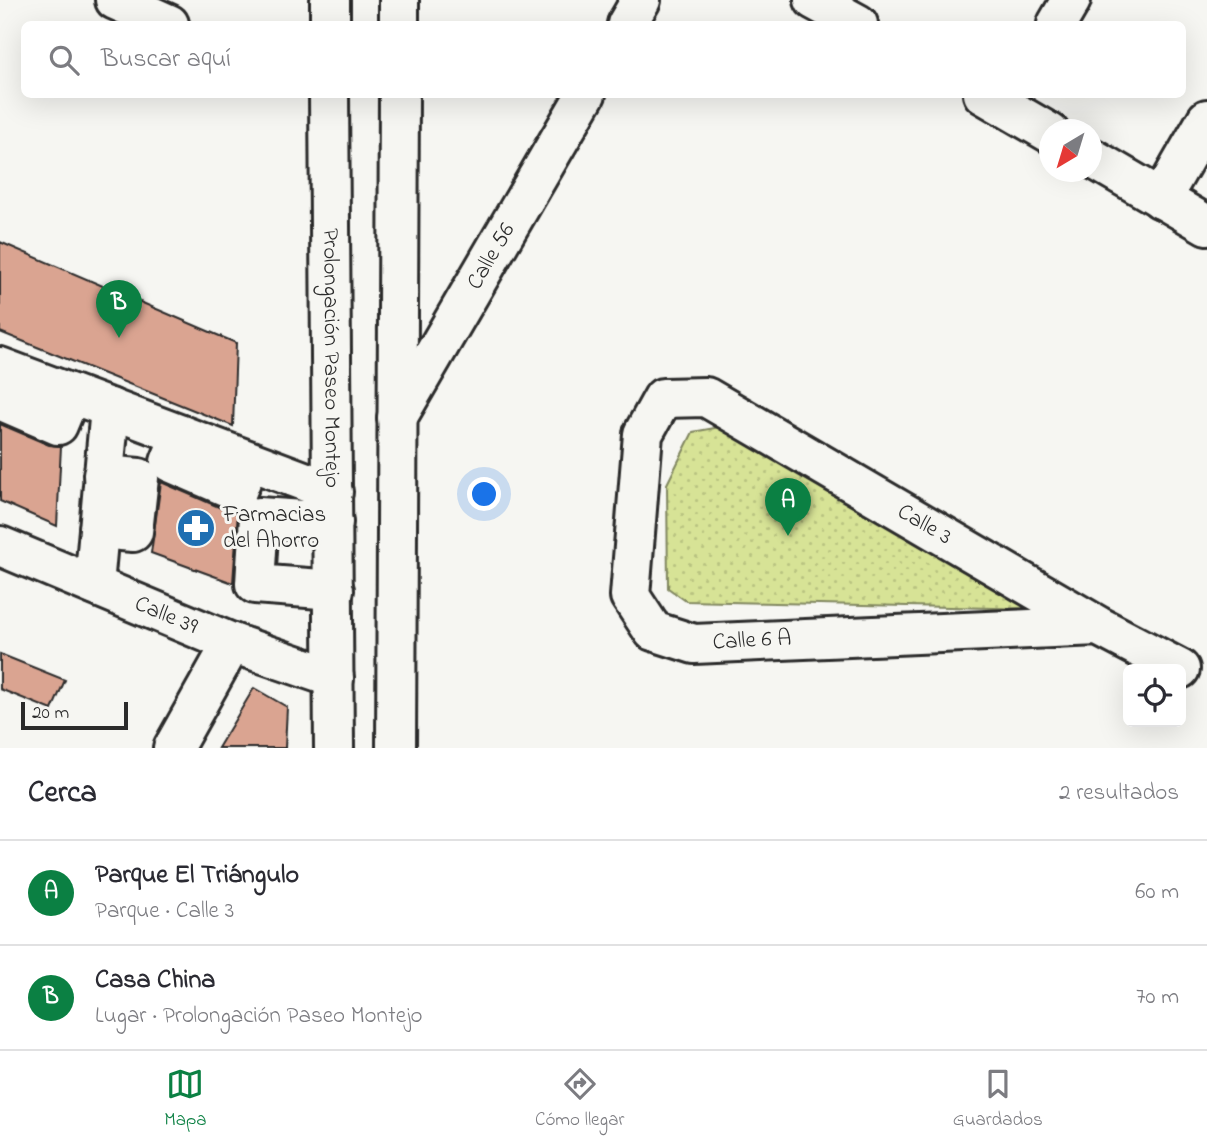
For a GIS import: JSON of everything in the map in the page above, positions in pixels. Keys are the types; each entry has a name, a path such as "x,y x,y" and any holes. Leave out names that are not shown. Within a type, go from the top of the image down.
{"street":[{"path":"115,0 162,21"},
{"path":"330,0 330,21"},
{"path":"399,21 400,0"},
{"path":"629,21 641,0"},
{"path":"814,0 852,21"},
{"path":"1059,21 1070,0"},
{"name":"Prolongación Paseo Montejo","path":"327,98 334,748"},
{"path":"396,748 399,98"},
{"name":"Calle 56","path":"397,418 584,98"},
{"path":"1003,99 1039,126"},
{"path":"1161,199 1207,119"},
{"path":"1102,164 1207,225"},
{"path":"3,384 71,394 110,408 249,461 333,507"},
{"name":"Calle 3","path":"663,398 706,397 1098,626 1170,664"},
{"name":"Calle 6 A","path":"663,398 643,434 630,596 653,631 694,644 1098,626"},
{"path":"94,585 110,408"},
{"path":"333,507 259,517 255,584 334,590"},
{"name":"Calle 39","path":"0,546 232,643 334,678"},
{"path":"173,748 232,643"},
{"name":"Calle 3","path":"1186,672 1207,684"}],"green space":[{"path":"720,427 1035,609 686,601 668,588 667,484 693,432"}],"building":[{"path":"0,242 236,343 233,426 0,332"},
{"path":"0,424 49,445 61,446 57,526 0,501"},
{"name":"Farmacias del Ahorro","path":"161,482 238,513 233,583 151,553"},
{"path":"0,654 65,680 52,710 0,689"},
{"path":"254,688 287,707 285,748 218,748"}],"place":[{"name":"Casa China","path":"119,338"},
{"name":"Farmacias del Ahorro","path":"196,528"},
{"name":"Parque El Triángulo","path":"788,536"}]}
